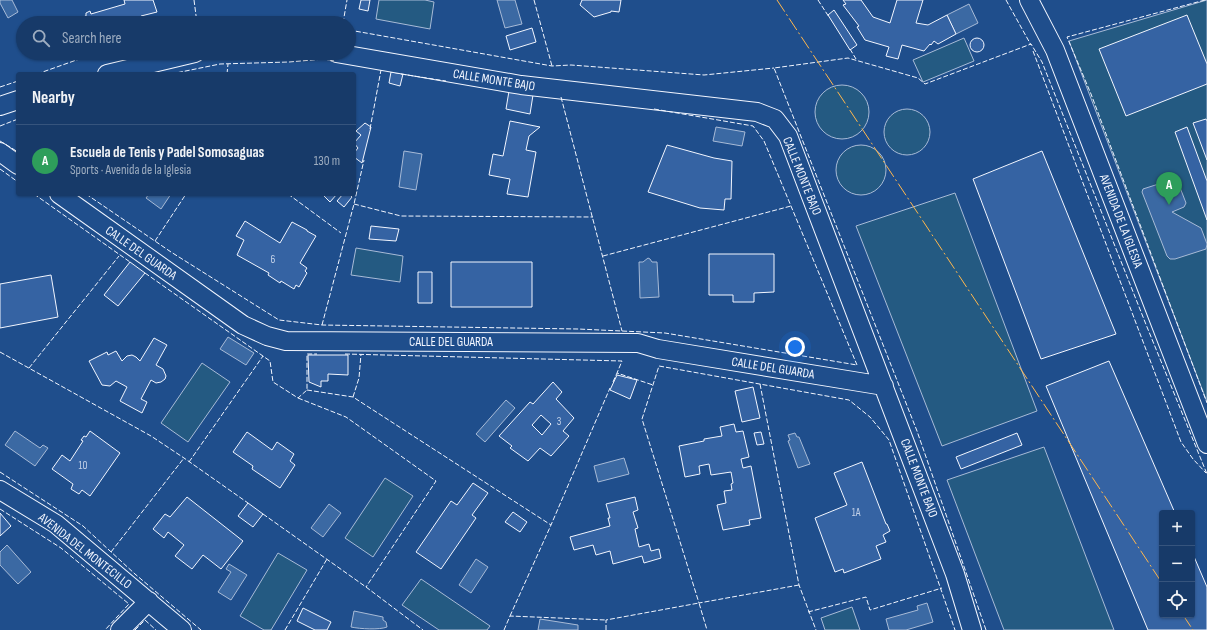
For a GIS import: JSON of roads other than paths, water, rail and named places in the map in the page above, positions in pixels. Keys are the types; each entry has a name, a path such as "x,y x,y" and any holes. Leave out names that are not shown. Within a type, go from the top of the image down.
{"street":[{"name":"AVENIDA DE LA IGLESIA","path":"1029,0 1055,50 1207,444"},
{"name":"CALLE MONTE BAJO","path":"356,56 521,85 758,112 775,119 788,136 955,574 972,630"},
{"path":"115,72 166,60"},
{"path":"0,106 16,101"},
{"path":"0,152 16,164"},
{"name":"CALLE DEL GUARDA","path":"62,196 243,325 267,336 286,341 638,343 658,349 884,386"},
{"name":"AVENIDA DEL MONTECILLO","path":"0,490 56,524 182,630"},
{"path":"120,630 149,601"}],"place":[{"name":"Escuela de Tenis y Padel Somosaguas","path":"1169,205"}]}
